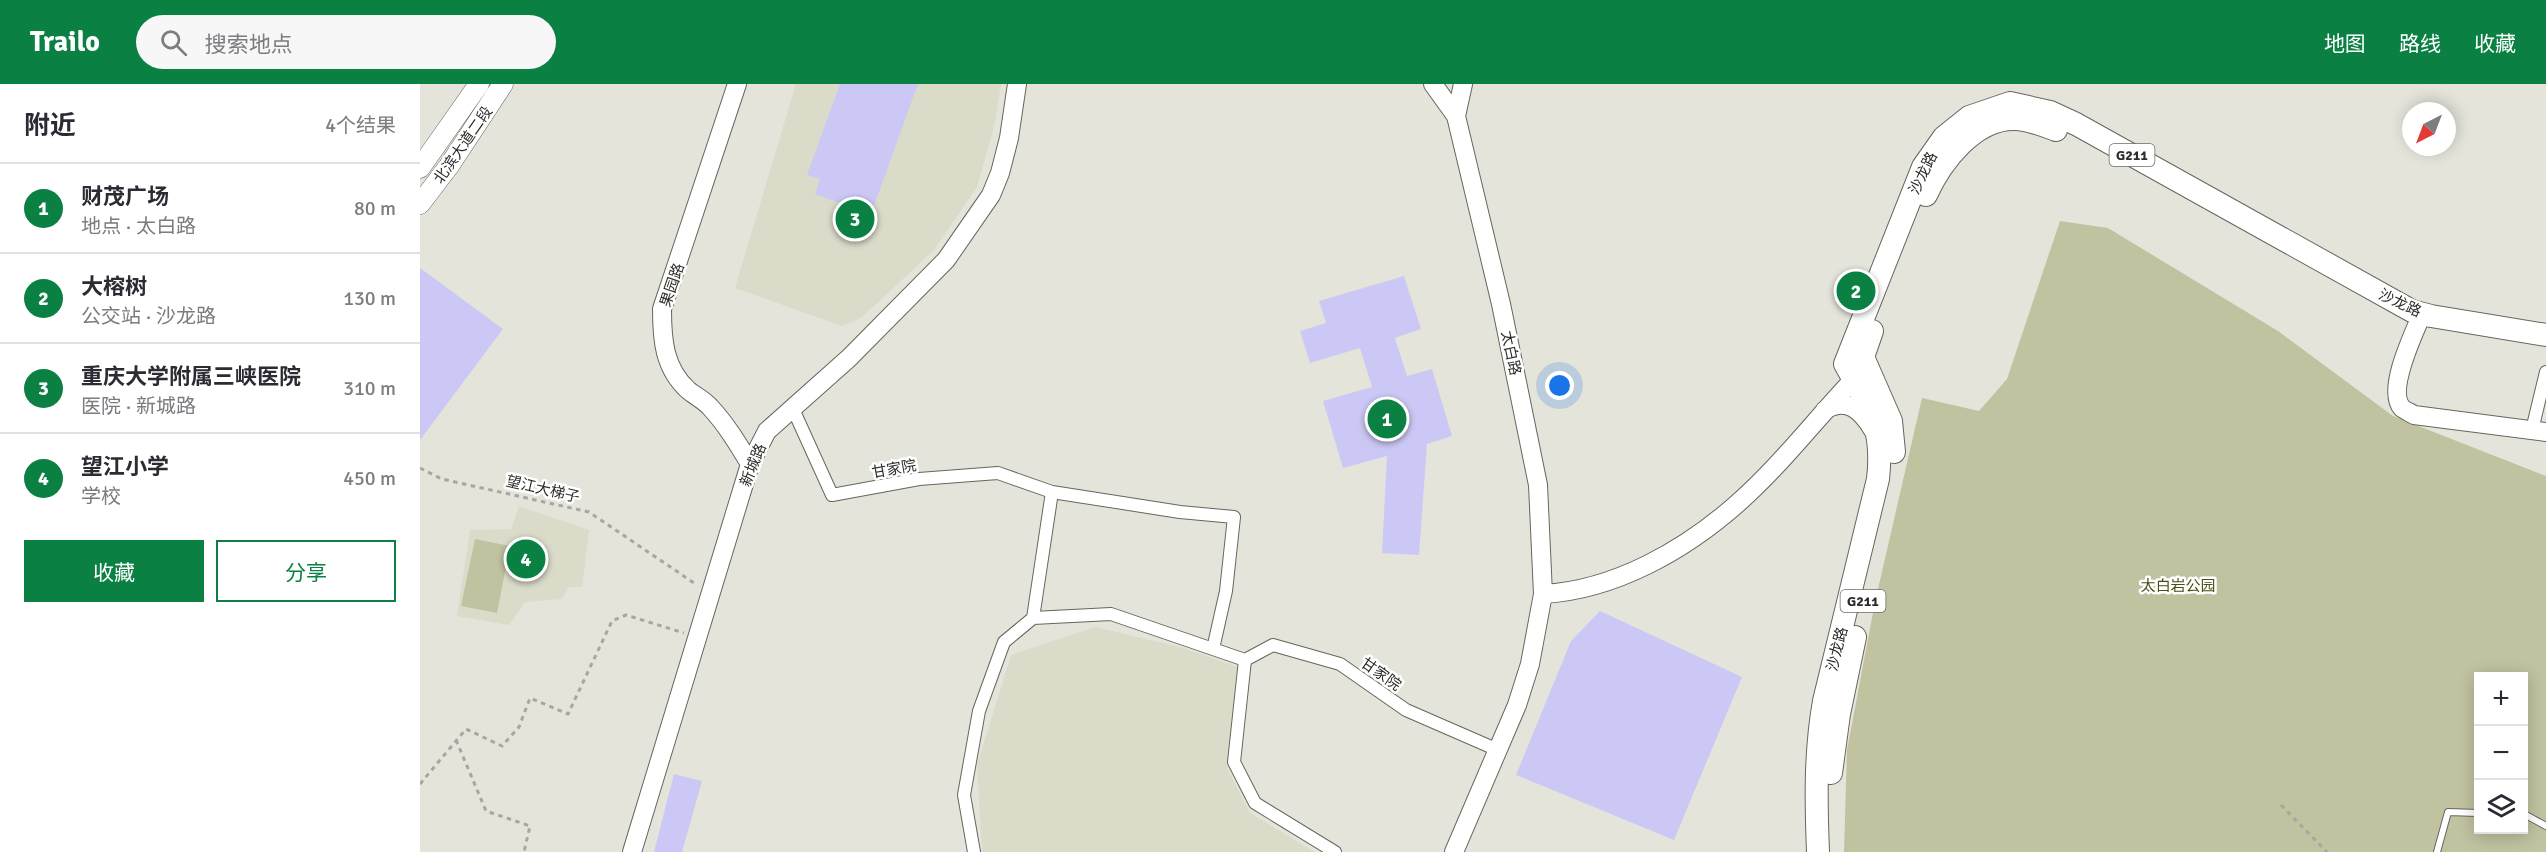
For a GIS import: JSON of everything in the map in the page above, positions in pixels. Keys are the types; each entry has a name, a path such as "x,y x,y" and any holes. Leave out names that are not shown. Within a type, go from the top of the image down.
{"highway":[{"name":"沙龙路","path":"1818,852 1816,803 1818,738 1824,701 1878,479 1880,441 1854,366 1934,178 1960,145 1977,132 1995,123 2014,119 2041,124 2083,142 2327,280 2419,320 2546,346"},
{"name":"沙龙路","path":"2419,320 2546,335"},
{"name":"沙龙路","path":"1833,852 1830,797 1833,744 1892,481 1894,459 1892,421 1854,366"}],"main road":[{"name":"北滨大道二段","path":"420,168 478,84"},
{"name":"北滨大道二段","path":"420,204 449,166 503,84"},
{"name":"果园路","path":"737,84 662,309 662,338 671,371 688,390 709,405 730,431 750,464"},
{"name":"新城路","path":"632,852 750,464 767,431 849,358 946,260 991,195 1000,173 1009,138 1017,84"},
{"name":"太白路","path":"1433,84 1456,116 1501,304 1538,485 1543,594 1530,664 1517,705 1454,852"},
{"name":"太白路","path":"1456,116 1463,84"},
{"path":"2419,320 2397,381 2397,396 2402,407 2414,415 2539,431"},
{"path":"1543,594 1585,590 1605,583 1658,558 1702,531 1739,502 1825,410 1854,366"},
{"path":"1825,410 1836,404 1852,407 1871,426 1880,441"}],"street":[{"path":"2539,431 2546,372"},
{"name":"甘家院","path":"792,409 832,495 920,479 998,473 1052,492 1180,512 1234,517 1226,591 1213,649"},
{"path":"1033,618 1052,492"},
{"path":"974,852 964,795 979,711 1004,642 1033,618 1111,614 1245,660 1234,762 1255,803 1335,852"},
{"name":"甘家院","path":"1245,660 1273,645 1340,664 1406,710 1498,750"}],"lane":[{"path":"2437,852 2448,812 2474,813"},
{"path":"2528,817 2546,826"}],"path":[{"name":"望江大梯子","path":"420,468 442,479 589,512 711,594"},
{"path":"420,784 466,729 502,746 519,727 530,698 568,714 612,621 626,615 698,638"},
{"path":"456,740 486,812 530,826 524,852"},
{"path":"2281,805 2327,852"}],"shaded area":[{"path":"796,84 1001,84 995,123 977,187 934,250 861,318 842,326 735,288"},
{"path":"519,506 589,530 582,587 569,587 562,599 525,602 509,625 457,616 470,530 511,529"},
{"path":"1095,627 1184,648 1237,667 1227,768 1250,813 1315,852 982,852 977,765 1011,655"}],"green space":[{"name":"太白岩公园","path":"2060,221 2108,228 2278,331 2393,416 2546,476 2546,852 1844,852 1847,750 1875,602 1922,398 1979,411 2007,379"},
{"path":"475,539 510,546 497,613 461,606"}],"building":[{"path":"840,84 918,84 871,214 815,194 820,179 807,175"},
{"path":"420,268 503,329 420,440"},
{"path":"1404,276 1421,329 1395,338 1407,376 1432,369 1452,436 1427,444 1419,555 1382,553 1387,456 1343,468 1323,401 1372,387 1360,348 1310,363 1300,331 1326,323 1319,301"},
{"path":"1600,611 1742,677 1674,840 1516,775 1571,641"},
{"path":"674,774 702,781 682,852 654,852"}],"place":[{"name":"重庆大学附属三峡医院","path":"855,219"},
{"name":"大榕树","path":"1856,291"},
{"name":"财茂广场","path":"1387,419"},
{"name":"望江小学","path":"526,559"}]}
